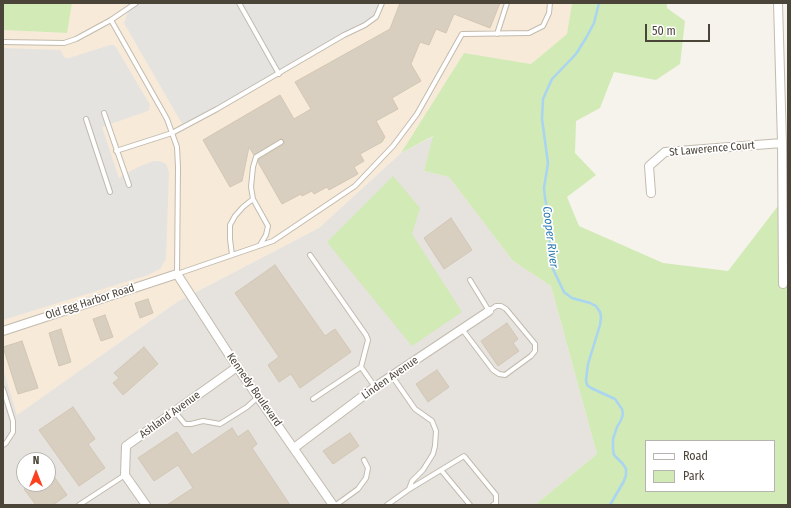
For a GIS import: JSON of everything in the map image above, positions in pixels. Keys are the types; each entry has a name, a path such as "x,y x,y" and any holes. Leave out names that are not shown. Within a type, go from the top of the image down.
{"street":[{"path":"778,3 784,83 782,143 783,284"},
{"name":"St Lawerence Court","path":"651,193 649,166 665,152 782,143"},
{"name":"Old Egg Harbor Road","path":"3,331 177,274"},
{"name":"Kennedy Boulevard","path":"177,274 258,398 335,505"},
{"name":"Linden Avenue","path":"294,448 376,387 489,311"},
{"name":"Ashland Avenue","path":"125,475 126,446 237,367"},
{"path":"125,475 146,505"}],"lane":[{"path":"3,42 64,43 76,39 110,20 136,3"},
{"path":"239,3 279,74"},
{"path":"116,151 172,133 217,109 376,17 382,3"},
{"path":"497,34 507,3"},
{"path":"110,20 167,119 177,147 177,274 273,241 355,186 393,146 417,114 462,34 529,33 543,26 549,13 550,3"},
{"path":"104,113 129,186"},
{"path":"86,119 110,192"},
{"path":"260,245 266,235 268,226 253,199 251,187 253,167 256,157 281,142"},
{"path":"232,255 230,225 235,216 253,199"},
{"path":"310,255 357,320 368,340 361,367 313,399"},
{"path":"462,329 493,370 499,374 505,375 532,356 535,351 535,344 506,308 496,306 489,311 470,280"},
{"path":"361,367 376,387"},
{"path":"392,376 416,408 432,421 436,431 433,454 423,470 412,481 408,490"},
{"path":"3,389 13,421 13,432 3,445"},
{"path":"174,412 185,424 203,421 220,424 247,407 258,398"},
{"path":"387,505 408,490 464,456 496,495 496,503 493,505"},
{"path":"335,505 358,489 366,478 368,468 364,460"},
{"path":"441,470 470,505"},
{"path":"79,505 125,475"}],"shaded area":[{"path":"72,3 572,3 567,34 531,64 464,53 401,153 319,228 177,302 17,415 3,368 3,30 66,33"},
{"path":"136,3 382,3 376,17 184,127 124,23 129,8"},
{"path":"114,45 117,49 150,105 149,110 145,112 102,127 119,178 138,167 154,161 159,161 166,164 169,172 166,259 160,269 148,275 3,320 3,48 60,50 65,58 69,58"},
{"path":"434,136 424,171 449,177 513,261 551,286 597,454 535,505 3,505 3,368 17,415 177,302 319,228 401,153"}],"green space":[{"path":"3,3 72,3 67,33 3,30"},
{"path":"572,3 667,3 667,8 685,21 680,64 656,80 614,72 600,108 576,121 575,153 596,175 567,197 579,226 663,263 728,271 788,193 788,505 535,505 597,454 551,286 513,261 449,177 424,171 433,136 401,153 464,53 531,64 567,34"},
{"path":"393,176 420,208 412,234 462,312 412,346 327,242"}],"building":[{"path":"400,3 500,3 490,28 454,14 446,33 436,29 429,45 420,42 411,64 421,81 392,98 398,109 376,121 385,137 382,142 360,154 364,161 354,167 358,174 329,190 327,187 314,194 312,191 302,196 301,194 282,204 258,162 259,159 284,144 284,140 281,139 254,155 249,147 242,181 230,187 203,140 280,95 294,119 311,109 295,82 390,29"},
{"path":"451,218 472,250 444,269 424,238"},
{"path":"275,265 325,336 335,329 351,352 300,388 291,374 279,382 268,365 279,357 235,293"},
{"path":"148,299 153,313 140,318 135,303"},
{"path":"105,315 113,337 101,341 93,319"},
{"path":"507,323 518,339 513,343 519,351 498,366 481,341"},
{"path":"61,329 71,362 59,366 49,333"},
{"path":"22,341 38,388 18,394 3,347"},
{"path":"144,347 158,364 123,395 113,383 119,378 114,373"},
{"path":"437,370 449,387 428,402 416,384"},
{"path":"73,407 95,439 88,444 105,468 79,486 39,430"},
{"path":"232,428 238,437 248,430 257,444 252,448 290,505 167,505 193,488 178,465 154,481 138,458 177,432 192,455"},
{"path":"350,433 359,446 333,464 323,451"},
{"path":"56,479 67,495 53,505 36,505 26,492 56,492"}],"waterway":[{"name":"Cooper River","path":"599,3 594,23 586,38 576,54 552,79 543,99 542,119 548,163 544,188 550,223 550,242 553,269 564,292 572,298 596,306 600,312 600,325 588,364 586,380 587,385 615,399 622,409 623,414 613,439 613,449 614,455 626,469 626,475 610,505"}]}
